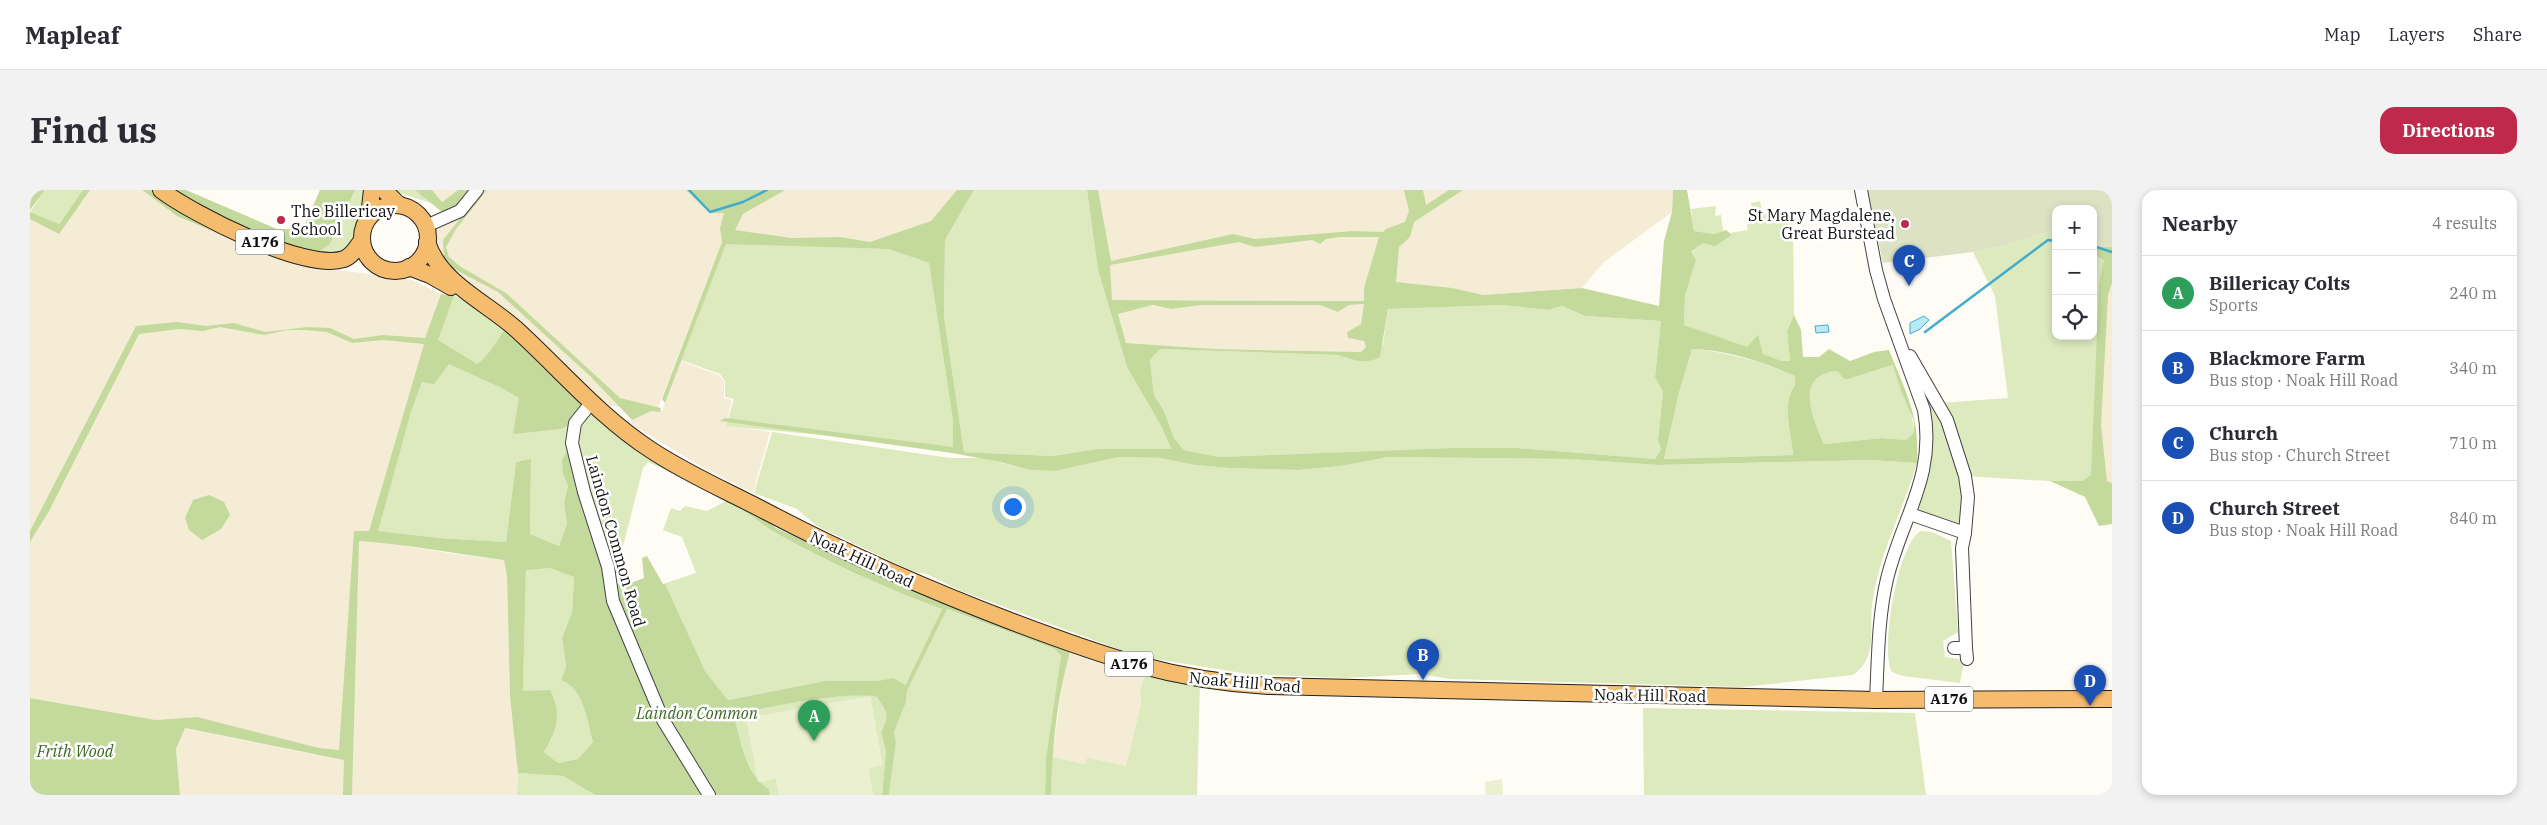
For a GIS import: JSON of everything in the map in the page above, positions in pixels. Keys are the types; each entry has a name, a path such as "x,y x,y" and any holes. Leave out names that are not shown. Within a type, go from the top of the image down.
{"main road":[{"name":"A176","path":"161,190 201,215 227,228 278,249 308,258 343,259 355,250 362,240"},
{"path":"372,190 369,216 363,228 362,240 365,254 375,264 395,271 409,267 421,257 426,234 414,211 399,205 384,190"},
{"path":"369,216 383,207 399,205"},
{"name":"Noak Hill Road","path":"426,234 436,263 534,345 591,402 651,451 832,546 949,598 1090,652 1154,671 1202,680 1268,686 1876,700 2112,699"},
{"name":"Noak Hill Road","path":"409,267 430,275 482,303"}],"street":[{"path":"426,234 460,211 477,190"},
{"path":"1861,190 1876,270 1897,338 1924,410 1928,450 1923,477 1887,579 1879,638 1876,700"},
{"path":"1897,338 1902,341 1947,420 1964,476 1968,497 1962,548 1962,652"},
{"name":"Laindon Common Road","path":"591,402 575,423 572,443 584,492 608,567 613,600 663,720 709,795"},
{"path":"1910,514 1965,533"}],"shaded area":[{"path":"85,190 142,190 151,197 288,263 412,280 441,294 369,532 359,531 359,541 390,543 504,560 507,577 510,697 518,773 517,795 180,795 176,749 184,728 316,755 197,717 156,720 30,698 30,216"},
{"path":"432,190 458,190 442,202"},
{"path":"477,190 974,190 969,196 888,249 722,242 657,410 662,411 681,361 719,375 724,381 724,398 732,400 726,425 770,432 753,493 702,467 631,424 634,409 591,403 449,277 427,235 426,226"},
{"path":"1087,190 1673,190 1672,212 1604,262 1582,288 1399,301 1107,300"},
{"path":"2112,277 2112,486 2098,484 2108,295"},
{"path":"1364,304 1361,324 1347,332 1348,338 1364,341 1366,347 1361,352 1214,349 1126,343 1118,314 1153,305 1171,309 1202,305 1321,305 1338,312 1349,305"},
{"path":"1072,645 1147,669 1140,690 1141,704 1126,766 1087,759 1085,764 1052,757 1064,673"}],"green space":[{"path":"33,190 45,190 30,210 30,195"},
{"path":"45,190 83,190 58,224 30,212"},
{"path":"83,190 90,190 59,234 30,219 30,212 59,224"},
{"path":"142,190 161,190 172,198 320,260 325,269 288,263 177,216"},
{"path":"169,190 186,190 277,229 303,229 320,190 355,190 330,244 317,253 283,248"},
{"path":"355,190 372,190 362,233 348,257 317,253 330,244"},
{"path":"390,190 415,190 434,204"},
{"path":"415,190 432,190 442,202 458,190 478,190 447,216"},
{"path":"483,190 487,190 456,229 446,247 449,257 461,267 506,293 620,398 661,408 660,412 651,411 632,420 590,376 498,292 454,269 444,257 443,240"},
{"path":"686,190 785,190 743,214 735,230 791,238 840,237 870,242 931,221 957,190 974,190 945,240 944,316 964,452 1052,456 1098,449 1171,449 1161,426 1127,367 1098,270 1087,190 1098,190 1111,261 1233,234 1255,239 1353,231 1383,232 1405,222 1409,211 1404,190 1423,190 1426,205 1449,190 1463,190 1414,222 1410,237 1399,247 1396,282 1452,288 1483,295 1582,288 1659,306 1664,241 1672,212 1673,190 1687,190 1694,231 1715,234 1726,230 1732,235 1715,246 1703,243 1691,252 1696,260 1685,296 1684,325 1747,347 1758,335 1763,354 1782,361 1790,361 1787,331 1794,315 1801,330 1803,357 1819,357 1829,349 1850,361 1874,352 1889,350 1914,418 1917,463 1870,460 1658,465 1570,459 1388,457 1341,466 1299,470 1229,468 1195,465 1160,458 1119,457 1055,471 1030,470 952,453 720,421 725,418 953,447 953,421 929,263 888,249 726,244 665,403 662,399 722,242 720,228 724,213 710,213","holes":["1379,237 1364,288 1364,301 1112,300 1110,265 1239,242 1255,247 1312,240 1320,244 1326,239","1364,304 1361,324 1347,332 1348,338 1364,341 1366,347 1361,352 1214,349 1126,343 1118,314 1153,305 1171,309 1202,305 1320,305 1338,312 1349,305","1502,305 1548,310 1562,306 1585,316 1661,321 1655,377 1663,392 1658,440 1661,449 1655,459 1517,448 1451,448 1219,457 1184,450 1174,438 1164,411 1154,395 1150,360 1160,349 1338,355 1354,360 1370,361 1380,357 1388,309","1692,349 1719,352 1745,358 1795,376 1795,386 1791,393 1788,410 1793,455 1664,459 1679,393","1893,365 1901,391 1914,421 1914,432 1906,440 1882,438 1824,444 1812,411 1811,389 1815,380 1824,374 1837,371 1845,380"]},
{"path":"974,190 1087,190 1098,270 1127,367 1161,426 1171,450 1098,449 1052,456 964,452 944,316 945,240"},
{"path":"1867,190 2112,190 2112,247 2097,246 2097,205 2052,205 2052,230 2008,245 1973,252 1883,263"},
{"path":"1760,201 1763,215 1785,210 1787,216 1793,220 1794,315 1787,331 1790,361 1782,361 1684,325 1685,296 1696,260 1691,253 1703,243 1732,235 1730,233 1748,230 1747,224 1754,224 1751,203"},
{"path":"1716,206 1715,216 1721,215 1723,231 1716,234 1694,231 1691,209"},
{"path":"2052,230 2052,340 2097,340 2097,246 2112,247 2112,277 2108,295 2098,484 1965,476 1965,533 1910,514 1927,450 1908,348 1941,403 2008,398 1995,296 1973,252 2008,245"},
{"path":"726,243 888,249 929,263 953,421 953,451 863,439 726,426 734,399 725,397 725,381 720,374 681,360"},
{"path":"2097,246 2112,247 2112,283 2108,295 2101,425 2107,481 2112,483 2112,524 2099,526 2085,497 2050,481 2083,481 2091,475 2099,284 2104,260 2097,256"},
{"path":"441,294 454,296 438,340 477,364 491,350 509,323 591,403 575,423 560,429 513,434 519,398 502,388 449,364 434,384 422,382 411,412 378,531 440,538 506,542 516,462 531,459 530,534 559,546 567,524 564,502 568,486 563,474 562,460 572,443 608,564 619,562 614,582 623,586 644,578 642,558 647,556 663,584 665,584 705,671 728,700 825,681 877,681 893,678 905,685 942,609 900,593 796,544 769,529 732,504 724,502 727,501 666,470 669,465 757,512 776,528 930,598 1070,652 1056,723 1051,795 1045,795 1046,759 1061,656 1055,649 947,609 907,691 906,702 894,732 896,742 889,795 882,795 886,752 881,732 886,722 886,714 877,697 867,696 834,697 778,705 752,712 735,721 750,768 761,783 769,789 770,795 595,795 563,776 518,773 510,697 507,577 504,560 359,541 352,795 343,795 344,760 185,728 176,749 180,795 30,795 30,698 156,720 197,717 319,748 339,750 354,531 369,531 424,344 383,340 352,343 327,332 306,330 287,330 264,335 220,327 203,331 179,329 139,334 49,511 30,542 30,531 136,326 177,322 206,326 234,323 265,332 308,327 330,328 354,339 383,335 425,338","holes":["550,568 574,577 572,612 562,638 566,667 561,680 569,684 580,698 593,742 578,759 558,763 544,752 555,729 557,714 554,698 550,690 523,691 526,570"]},
{"path":"454,296 482,303 671,461 666,470 648,462 643,468 619,562 608,564 563,474 568,486 564,502 567,524 559,546 530,534 531,460 516,462 506,542 440,538 377,531 411,412"},
{"path":"1502,305 1548,310 1562,306 1585,316 1661,321 1655,377 1663,392 1658,439 1661,449 1655,459 1517,448 1451,448 1219,457 1184,450 1174,438 1164,411 1154,395 1150,360 1160,349 1338,355 1353,360 1383,345 1388,309"},
{"path":"1692,349 1745,358 1795,376 1795,386 1788,406 1793,455 1664,459 1679,393"},
{"path":"1894,365 1912,416 1914,432 1906,440 1882,438 1824,444 1815,422 1810,399 1811,389 1815,380 1824,374 1837,371 1845,380"},
{"path":"772,432 950,458 981,458 1030,470 1055,471 1119,457 1160,458 1195,465 1229,468 1299,470 1341,466 1388,457 1570,459 1658,465 1870,460 1917,463 1885,551 1875,587 1869,652 1861,668 1853,675 1742,687 1451,679 1419,674 1347,678 1248,674 1137,656 961,591 927,574 912,571 817,526 797,509 754,493"},
{"path":"209,495 224,502 230,515 221,529 202,540 189,530 185,518 193,500"},
{"path":"724,502 745,511 769,529 837,565 878,584 942,609 904,686 893,678 877,681 825,681 728,700 705,671 663,584 696,573 682,537 663,530 671,508 680,511 685,506 707,511"},
{"path":"1921,531 1932,532 1951,541 1958,632 1943,641 1945,657 1959,659 1963,667 1960,683 1903,676 1892,672 1888,642 1893,597 1905,555 1913,540"},
{"path":"550,568 574,576 572,612 562,638 566,667 561,679 569,683 580,697 593,742 578,759 558,763 544,752 552,738 523,692 526,569"},
{"path":"946,609 1055,649 1061,656 1045,777 1045,795 889,795 896,742 894,732 906,702 907,691"},
{"path":"1147,669 1200,680 1197,795 1051,795 1052,757 1085,764 1087,758 1126,766 1141,704 1140,690"},
{"path":"868,694 877,697 886,714 886,722 881,732 886,752 882,795 873,795 868,767 882,764 870,696 760,781 755,776 746,759 735,721 765,708 799,701"},
{"path":"870,696 882,765 868,768 873,795 779,795 776,778 758,782 746,718"},
{"path":"1643,708 1915,713 1926,795 1644,795"},
{"path":"518,773 563,776 595,795 517,795"},
{"path":"776,778 779,795 770,795 769,789 760,782"},
{"path":"1502,779 1503,795 1486,795 1485,782"}],"water":[{"path":"1924,316 1929,320 1920,329 1910,334 1910,323"},
{"path":"1828,325 1829,332 1816,333 1815,326"}],"waterway":[{"path":"689,190 710,212 743,202 767,190"},
{"path":"1925,332 2048,240 2052,240"},
{"path":"2097,247 2112,252"}],"place":[{"name":"The Billericay School","path":"281,220"},
{"name":"St Mary Magdalene, Great Burstead","path":"1905,224"},
{"name":"Church","path":"1909,286"},
{"name":"Blackmore Farm","path":"1423,680"},
{"name":"Church Street","path":"2090,706"},
{"name":"Billericay Colts","path":"814,741"}],"park label":[{"name":"Laindon Common","path":"697,713"},
{"name":"Frith Wood","path":"75,751"}]}
